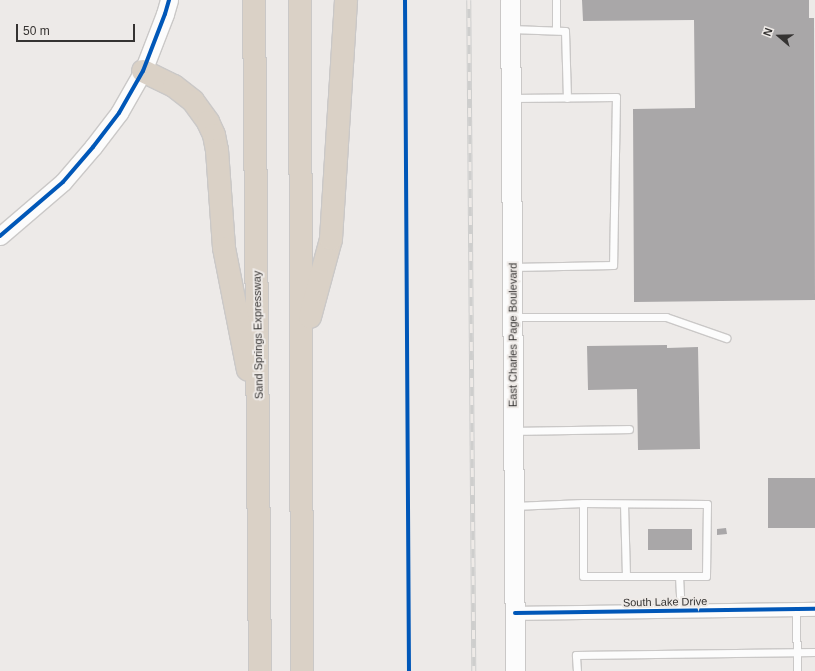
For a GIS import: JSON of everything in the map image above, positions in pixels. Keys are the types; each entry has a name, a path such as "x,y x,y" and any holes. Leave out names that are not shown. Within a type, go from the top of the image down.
{"highway":[{"name":"Sand Springs Expressway","path":"254,0 259,422 260,671"},
{"path":"300,0 302,671"},
{"path":"302,344 331,239 346,0"},
{"path":"143,71 174,86 193,101 208,122 214,135 217,150 224,248 259,422"}],"main road":[{"name":"East Charles Page Boulevard","path":"510,0 515,671"}],"street":[{"path":"0,236 63,182 93,148 119,113 143,71 169,0"},
{"name":"South Lake Drive","path":"515,613 815,609"}],"lane":[{"path":"556,0 556,30"},
{"path":"511,29 565,30 567,98"},
{"path":"511,98 616,97 613,265 512,267"},
{"path":"513,317 666,317 726,338"},
{"path":"513,431 629,429"},
{"path":"514,506 584,503 707,504 706,576 583,576 584,503"},
{"path":"624,504 626,576"},
{"path":"679,576 681,611"},
{"path":"796,609 797,671"},
{"path":"577,671 576,655 815,652"}],"building":[{"path":"582,0 809,0 809,18 814,18 815,300 634,302 633,109 695,108 694,20 583,21"},
{"path":"667,345 667,348 698,347 700,449 638,450 637,389 588,390 587,346"},
{"path":"768,478 815,478 815,528 768,528"},
{"path":"726,528 727,534 717,535 717,529"},
{"path":"648,529 692,529 692,550 648,550"}],"railway":[{"path":"469,0 474,671"}],"cycle path":[{"path":"0,236 63,182 93,147 119,113 143,71 169,0"},
{"path":"405,0 409,671"},
{"path":"515,613 815,609"}]}
